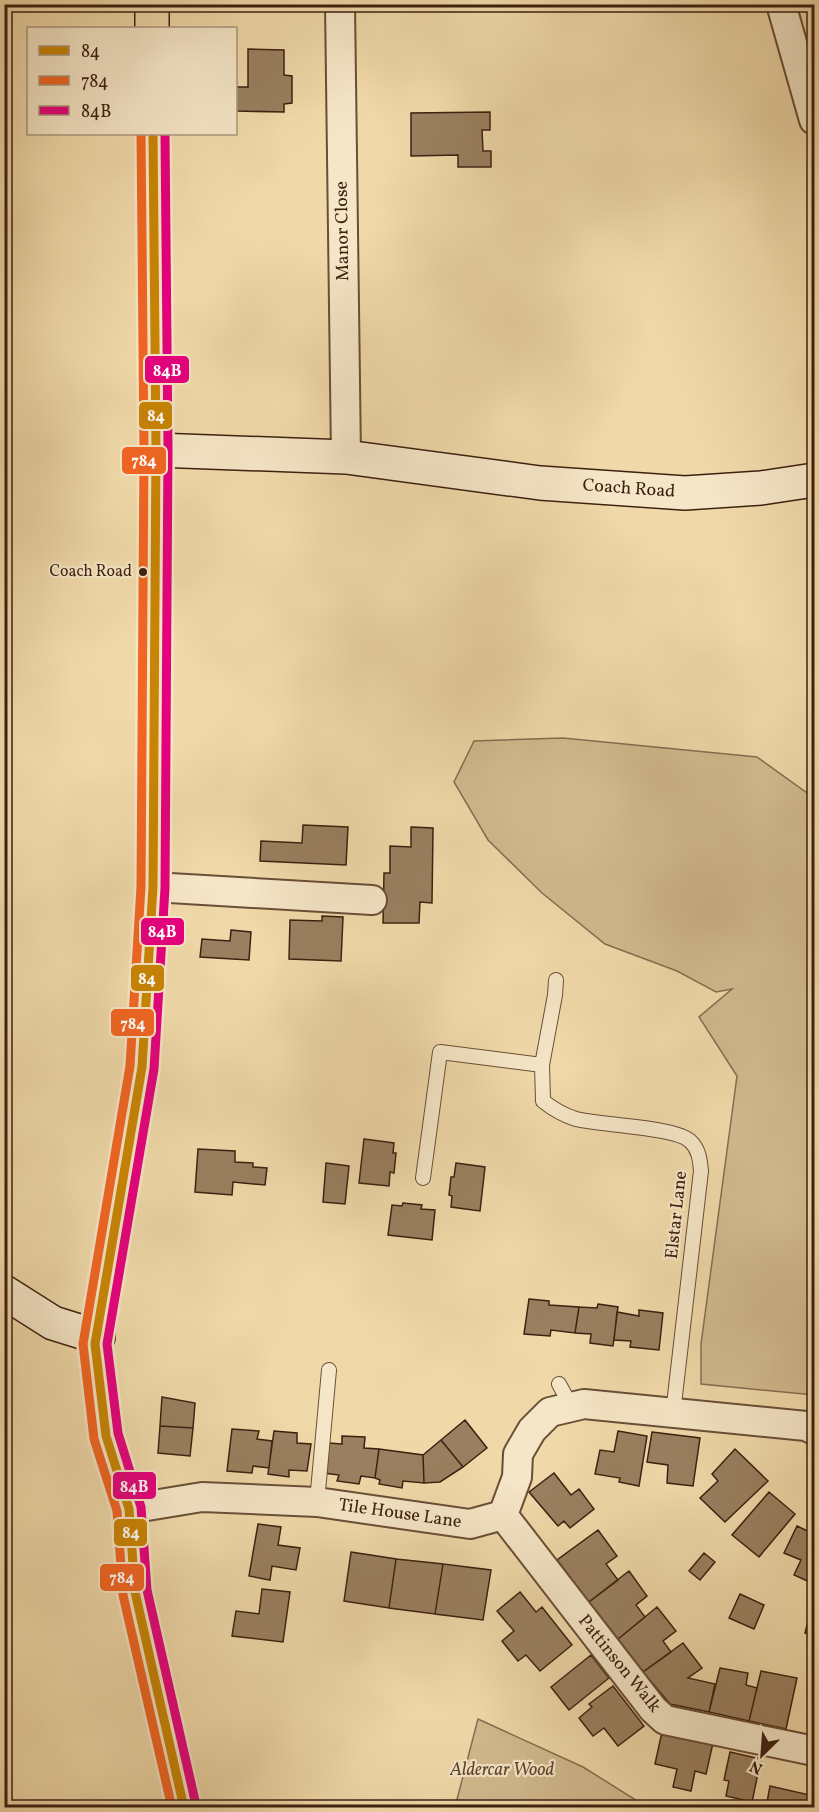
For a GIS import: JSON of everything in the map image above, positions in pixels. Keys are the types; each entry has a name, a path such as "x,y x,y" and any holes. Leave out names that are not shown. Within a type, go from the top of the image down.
{"main road":[{"path":"152,4 152,27"},
{"path":"153,135 156,450 153,887 142,1066 95,1344 106,1436 129,1509 135,1592 184,1808"}],"street":[{"name":"Manor Close","path":"340,4 346,457"},
{"path":"781,4 814,120"},
{"name":"Coach Road","path":"156,450 346,457 540,483 685,493 761,488 814,480"},
{"path":"153,887 372,900"},
{"path":"4,1292 53,1323 98,1337"},
{"path":"502,1515 516,1477 519,1454 532,1430 565,1395 584,1404 806,1426 814,1430"},
{"name":"Tile House Lane","path":"129,1509 202,1497 317,1502 470,1524 502,1515"},
{"name":"Pattinson Walk","path":"502,1515 653,1709 665,1720 814,1751"}],"lane":[{"name":"Elstar Lane","path":"556,980 542,1065 543,1101 558,1112 577,1119 673,1133 690,1140 699,1154 701,1171 673,1413"},
{"path":"423,1178 440,1052 542,1065"},
{"path":"317,1502 329,1370"}],"green space":[{"path":"563,738 757,757 814,798 814,1395 701,1384 701,1344 737,1076 699,1017 732,989 716,992 677,971 605,944 542,893 488,840 454,782 474,741"},
{"name":"Aldercar Wood","path":"478,1719 583,1767 647,1807 455,1807"}],"building":[{"path":"248,49 284,50 284,75 292,76 292,103 284,104 284,112 237,111 237,87 248,87"},
{"path":"490,112 490,130 482,130 483,151 491,151 491,167 458,167 458,155 411,156 411,113"},
{"path":"303,825 348,827 346,865 260,861 261,841 302,843"},
{"path":"411,827 433,828 432,903 420,902 419,923 383,923 384,873 390,873 390,846 411,847"},
{"path":"322,916 343,917 341,961 289,959 290,920 322,921"},
{"path":"231,930 251,932 249,960 200,957 202,939 230,941"},
{"path":"364,1139 394,1143 393,1153 396,1153 394,1173 390,1172 389,1186 359,1183"},
{"path":"198,1149 235,1151 235,1162 253,1163 253,1167 267,1168 265,1185 233,1182 232,1195 195,1192"},
{"path":"326,1163 349,1166 345,1204 323,1202"},
{"path":"456,1163 485,1167 480,1211 451,1207 452,1196 449,1195 451,1177 454,1177"},
{"path":"403,1203 422,1205 421,1209 435,1210 432,1240 388,1235 392,1205 402,1206"},
{"path":"529,1299 549,1301 549,1305 579,1307 575,1333 551,1330 550,1336 524,1334"},
{"path":"598,1304 618,1307 613,1346 590,1343 591,1334 575,1333 579,1307 597,1308"},
{"path":"639,1310 663,1313 659,1350 630,1347 631,1341 614,1340 617,1312 639,1316"},
{"path":"162,1397 195,1403 193,1428 160,1426"},
{"path":"465,1420 487,1448 463,1467 441,1440"},
{"path":"160,1426 193,1428 190,1456 158,1453"},
{"path":"232,1429 259,1431 257,1439 272,1441 269,1468 253,1466 252,1473 227,1471"},
{"path":"274,1431 297,1433 297,1443 311,1444 307,1471 289,1470 289,1477 268,1474"},
{"path":"618,1431 647,1436 639,1486 619,1482 620,1478 595,1474 600,1450 614,1452"},
{"path":"652,1432 700,1438 693,1486 667,1483 668,1465 647,1462"},
{"path":"342,1436 365,1437 364,1448 379,1449 375,1478 361,1476 359,1484 337,1481 339,1475 324,1473 329,1443 342,1444"},
{"path":"441,1440 463,1467 440,1482 424,1483 423,1455"},
{"path":"379,1449 423,1455 424,1483 403,1481 402,1488 379,1484 380,1480 375,1478"},
{"path":"735,1449 768,1481 725,1522 700,1498 718,1481 712,1474"},
{"path":"554,1473 571,1495 579,1489 594,1509 570,1528 564,1521 558,1526 529,1492"},
{"path":"769,1492 795,1514 759,1557 732,1535"},
{"path":"258,1524 281,1527 278,1545 300,1548 296,1570 272,1566 270,1580 249,1576"},
{"path":"797,1526 814,1534 814,1584 794,1575 801,1560 784,1553"},
{"path":"598,1530 617,1556 606,1564 618,1580 589,1602 557,1560"},
{"path":"351,1552 396,1559 389,1608 344,1601"},
{"path":"704,1553 715,1562 700,1580 689,1571"},
{"path":"396,1559 443,1564 435,1614 389,1608"},
{"path":"443,1564 491,1570 483,1620 435,1614"},
{"path":"629,1571 647,1596 636,1605 645,1617 618,1639 589,1602"},
{"path":"262,1589 290,1592 283,1642 232,1636 236,1611 259,1614"},
{"path":"520,1592 536,1612 542,1607 572,1645 540,1671 526,1655 518,1661 502,1641 514,1631 497,1611"},
{"path":"740,1594 764,1605 754,1629 729,1618"},
{"path":"657,1607 676,1631 663,1641 671,1652 643,1672 618,1639"},
{"path":"811,1609 814,1610 814,1636 805,1633"},
{"path":"683,1643 702,1668 688,1678 715,1684 709,1712 670,1704 643,1672"},
{"path":"591,1655 609,1678 569,1710 551,1687"},
{"path":"720,1668 748,1673 746,1685 757,1688 749,1721 709,1712"},
{"path":"761,1671 797,1678 786,1729 749,1721"},
{"path":"613,1686 644,1726 618,1746 604,1728 593,1736 579,1718 592,1707 589,1704"},
{"path":"662,1732 713,1743 706,1774 695,1771 691,1791 673,1787 677,1769 655,1764"},
{"path":"730,1752 761,1759 752,1802 726,1796 729,1781 724,1780"},
{"path":"770,1786 814,1796 814,1808 766,1808"}],"transit line":[{"name":"784","path":"141,135 144,450 141,887 130,1066 83,1344 94,1439 117,1511 123,1595 172,1808"},
{"name":"84","path":"153,135 156,450 153,887 142,1067 95,1344 106,1436 129,1509 135,1592 184,1808"},
{"name":"84B","path":"165,135 168,450 165,888 154,1069 107,1344 118,1433 141,1507 147,1590 196,1805"}],"place":[{"name":"Coach Road","path":"143,572"}]}
